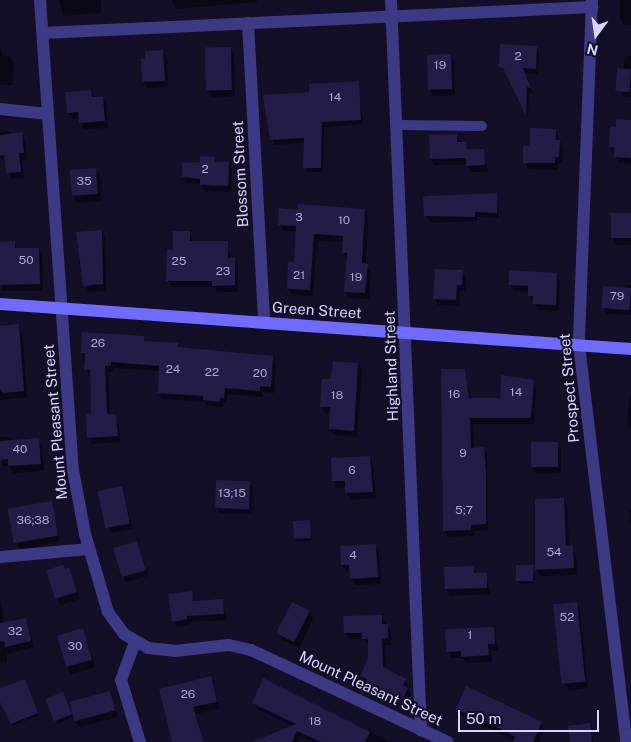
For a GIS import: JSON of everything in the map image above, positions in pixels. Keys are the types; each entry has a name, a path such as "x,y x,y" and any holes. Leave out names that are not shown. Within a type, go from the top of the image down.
{"street":[{"name":"Mount Pleasant Street","path":"40,0 74,470 89,549 108,612 119,629 136,642 168,651 218,645 240,646 447,742"},
{"name":"Highland Street","path":"391,0 421,730"},
{"path":"43,33 592,4"},
{"name":"Prospect Street","path":"592,4 579,345 626,742"},
{"name":"Blossom Street","path":"248,23 264,323"},
{"path":"0,109 48,114"},
{"name":"Green Street","path":"0,304 631,348"},
{"path":"0,557 89,549"},
{"path":"136,642 121,680 140,742"}],"lane":[{"path":"396,125 482,126"}],"building":[{"path":"500,44 537,46 536,69 523,68 531,88 527,87 526,116 503,68 499,67"},
{"path":"205,47 231,47 232,90 206,90"},
{"path":"163,50 165,81 142,82 141,59 145,59 145,51"},
{"path":"451,54 452,89 428,90 427,55"},
{"path":"617,68 631,69 629,92 615,91"},
{"path":"359,81 361,120 322,122 321,168 303,168 304,138 270,140 263,95 309,92 309,84"},
{"path":"91,90 92,97 103,97 105,121 79,123 78,112 67,113 65,92"},
{"path":"616,119 631,120 631,158 614,157 614,147 609,147 610,126 616,127"},
{"path":"530,128 556,129 556,140 560,140 559,157 555,157 555,163 523,163 523,146 530,146"},
{"path":"22,132 24,153 19,153 21,172 6,173 4,155 0,156 0,135"},
{"path":"457,134 457,142 466,142 467,149 484,149 485,165 466,166 466,158 430,159 429,135"},
{"path":"200,156 215,157 215,162 229,162 228,186 200,185 200,179 182,177 182,163 200,162"},
{"path":"96,168 98,194 72,196 70,170"},
{"path":"497,193 497,213 475,212 475,217 424,216 423,197"},
{"path":"298,204 365,209 362,263 368,264 365,293 344,292 347,253 342,253 343,236 314,234 310,290 287,289 288,262 294,262 296,226 278,225 279,208 298,210"},
{"path":"611,213 631,213 631,238 611,238"},
{"path":"102,230 103,284 83,286 76,232"},
{"path":"173,231 190,231 190,241 228,241 228,258 235,258 235,285 212,286 212,281 166,281 167,250 173,250"},
{"path":"15,241 15,248 39,248 40,284 0,285 0,242"},
{"path":"435,269 463,270 462,285 457,285 456,300 433,299"},
{"path":"509,270 557,273 556,305 533,304 533,296 528,296 528,286 509,285"},
{"path":"603,286 631,288 629,310 601,308"},
{"path":"19,324 24,391 3,393 0,389 0,326"},
{"path":"82,332 144,336 144,341 178,343 178,347 273,356 271,387 260,386 260,391 225,388 224,398 220,398 219,402 203,400 203,396 158,393 159,366 111,362 111,366 105,366 107,413 116,416 118,436 87,438 86,414 91,413 90,370 84,370 85,353 81,353"},
{"path":"333,361 358,363 354,431 329,429 330,407 320,407 322,379 331,379"},
{"path":"441,369 465,369 469,398 500,398 501,375 534,380 531,418 470,418 471,448 484,447 486,471 486,524 471,525 471,530 443,531"},
{"path":"39,438 41,464 8,466 8,459 0,460 0,441"},
{"path":"531,442 558,442 558,467 531,467"},
{"path":"370,456 373,492 345,493 345,481 332,481 331,458"},
{"path":"216,480 250,481 249,509 215,508"},
{"path":"122,486 130,523 105,528 98,491"},
{"path":"564,498 566,546 573,546 574,568 535,570 535,499"},
{"path":"52,501 58,535 14,543 8,509"},
{"path":"310,520 311,538 294,539 293,521"},
{"path":"137,541 146,570 122,577 113,548"},
{"path":"376,544 378,577 350,579 349,565 341,565 340,546"},
{"path":"63,565 65,569 69,567 77,592 55,599 46,570"},
{"path":"516,565 533,565 533,581 516,581"},
{"path":"474,566 474,573 487,573 487,588 445,589 444,567"},
{"path":"192,591 193,601 223,599 224,614 187,616 187,619 172,622 168,594"},
{"path":"292,602 310,611 294,642 276,633"},
{"path":"577,602 585,682 561,684 553,605"},
{"path":"382,615 382,624 388,624 388,638 382,639 383,667 406,679 403,685 408,688 402,701 365,683 367,679 360,676 368,658 368,639 362,639 362,633 344,633 343,616"},
{"path":"26,618 31,641 5,647 4,641 0,642 0,623"},
{"path":"494,627 495,644 488,644 489,655 461,657 461,651 446,652 445,629"},
{"path":"83,628 92,660 66,667 57,635"},
{"path":"211,676 217,702 193,707 204,742 172,742 159,689"},
{"path":"263,678 370,732 365,742 321,742 297,731 292,742 252,742 296,724 252,703"},
{"path":"25,679 38,713 11,724 0,702 0,688"},
{"path":"466,686 542,722 533,742 513,742 515,737 505,731 456,709"},
{"path":"110,691 115,710 75,721 69,702"},
{"path":"63,692 72,714 54,721 45,699"},
{"path":"590,723 592,742 570,742 568,726"}]}
